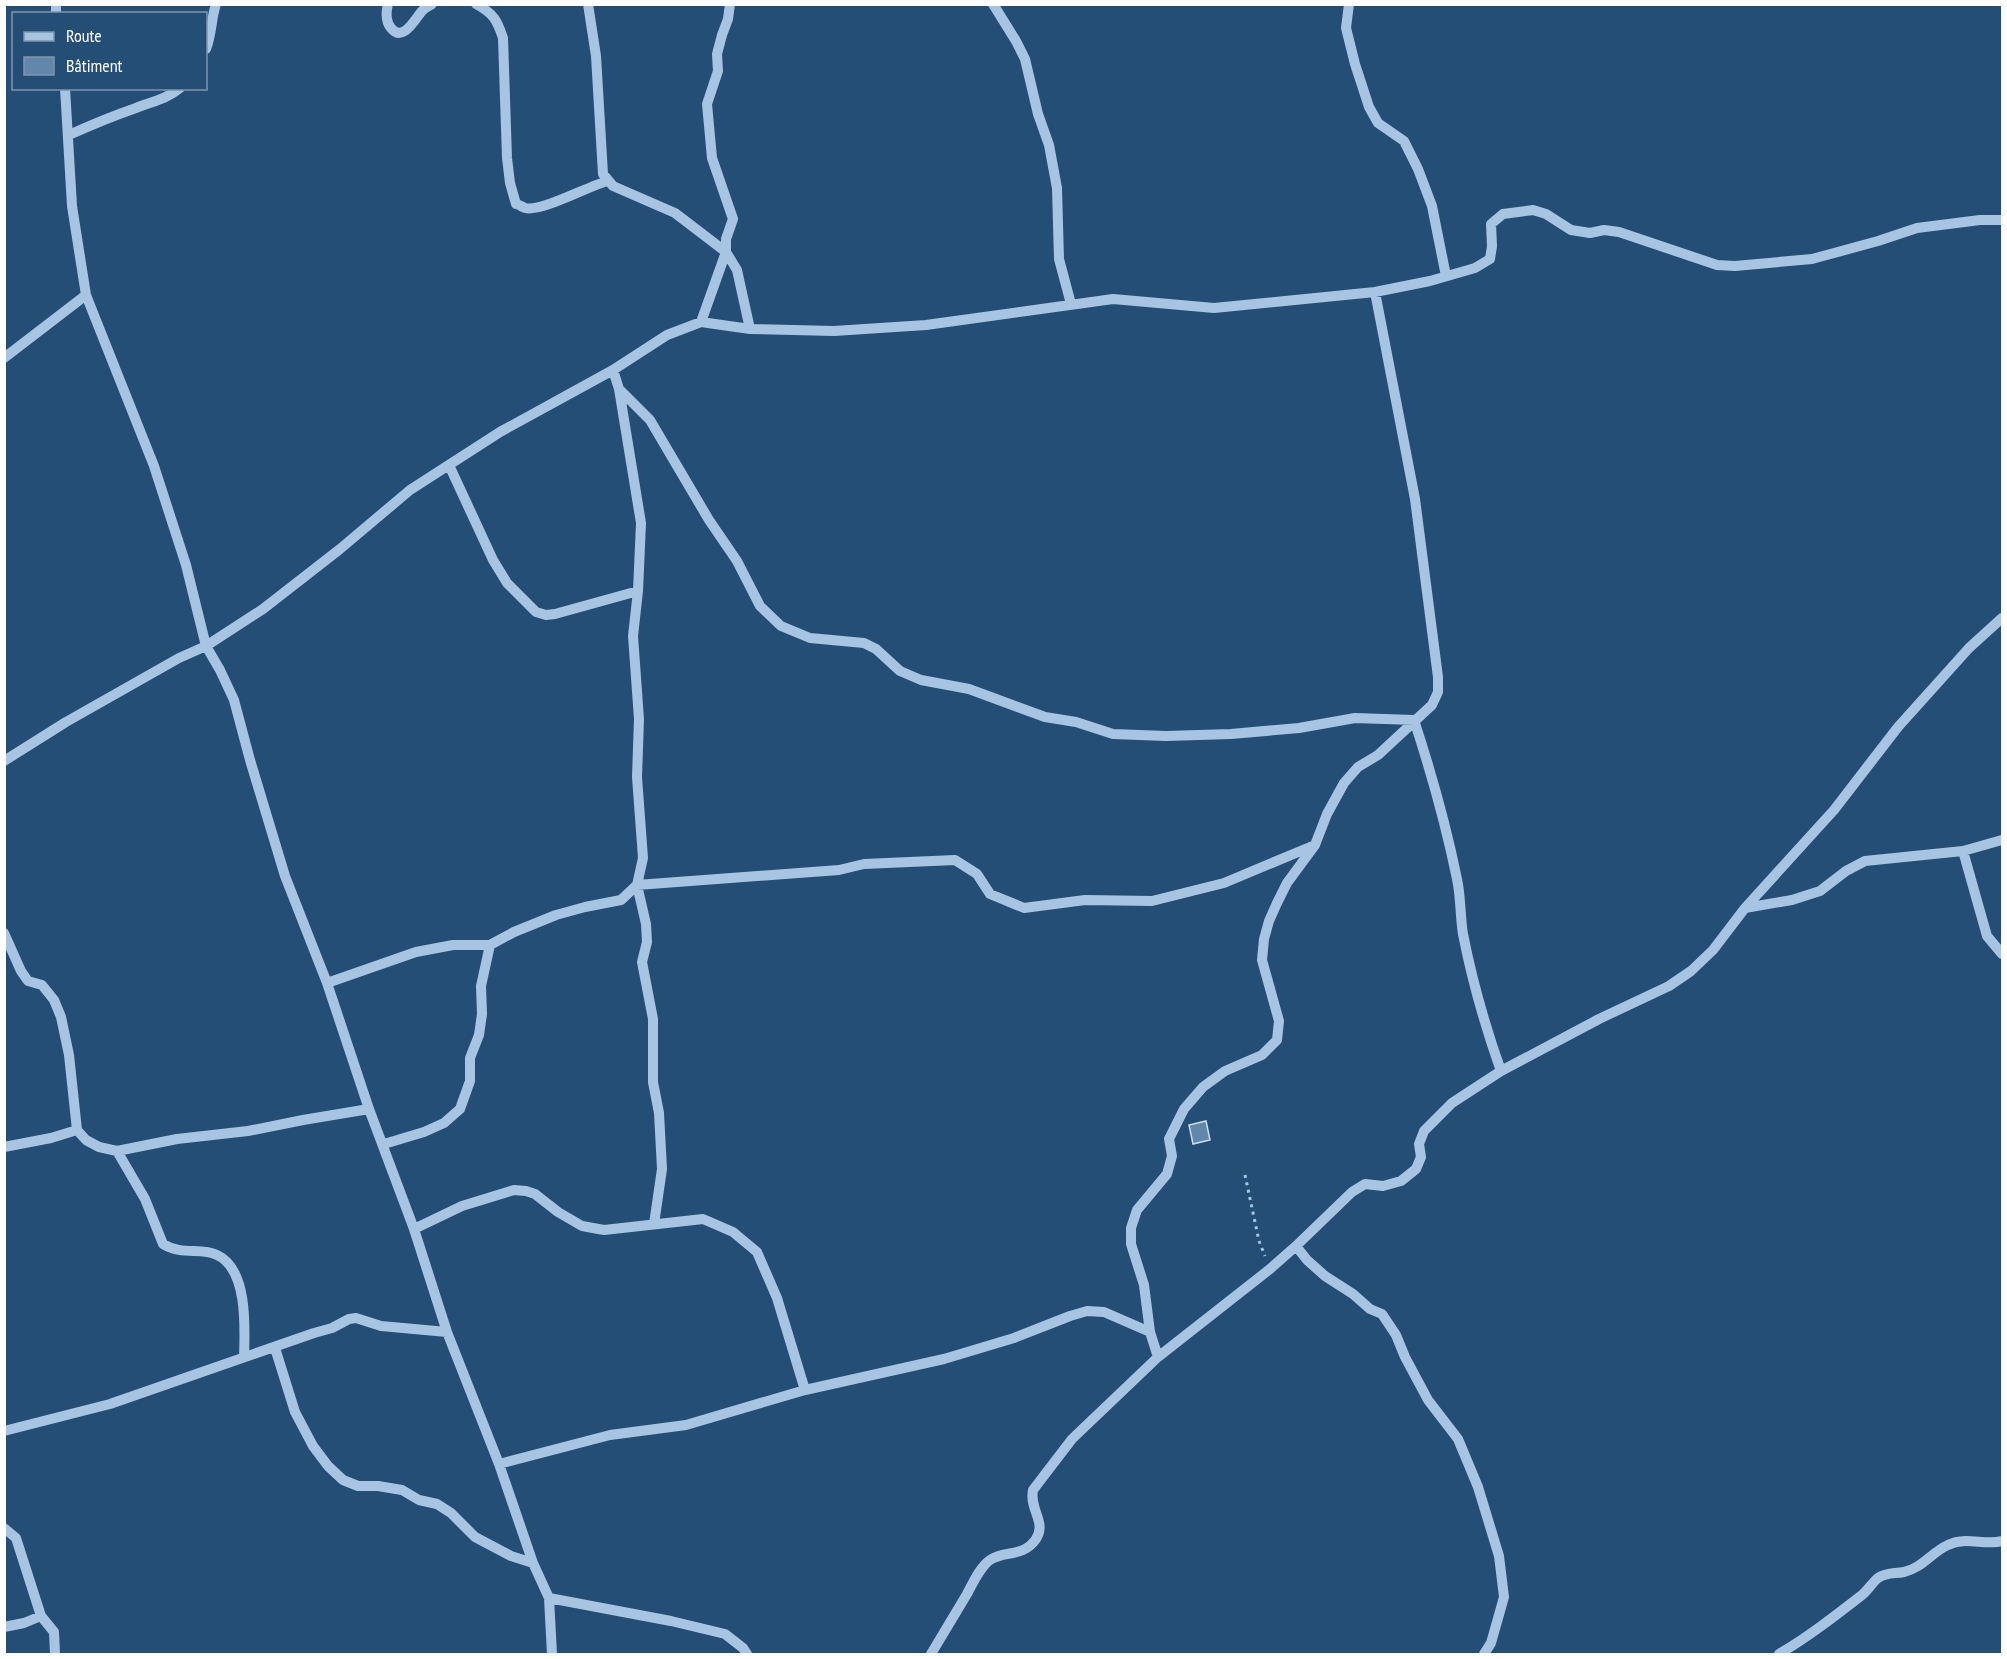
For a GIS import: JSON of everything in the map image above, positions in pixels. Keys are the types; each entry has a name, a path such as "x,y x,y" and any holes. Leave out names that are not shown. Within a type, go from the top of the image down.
{"street":[{"path":"207,46 216,4"},
{"path":"388,4 386,12 389,27 395,32 402,33 410,28 423,10 432,4"},
{"path":"476,4 490,12 499,24 503,38 507,158 510,183 516,204 525,208 538,208 592,186 608,182"},
{"path":"588,4 596,56 603,174 613,186 675,213 726,252 737,270 750,329"},
{"path":"701,322 726,252 726,239 733,219 712,158 707,104 718,71 717,54 728,19 730,4"},
{"path":"993,4 1025,59 1048,145 1057,188 1059,259 1071,304"},
{"path":"1349,4 1346,28 1354,64 1369,107 1378,123 1404,141 1418,169 1432,206 1446,276"},
{"path":"65,90 72,206 86,295 154,465 186,565 206,646 234,700 285,876 327,983 369,1109 414,1228 447,1332 499,1464 533,1563 549,1598 552,1654"},
{"path":"69,135 138,107 152,104 178,90"},
{"path":"4,761 66,722 179,658 206,646 262,609 340,549 410,490 500,432 613,370 667,335 701,322 750,329 834,331 926,325 1113,299 1214,308 1375,292 1475,268 1490,259 1491,224 1503,214 1533,210 1546,214 1571,230 1590,233 1604,230 1619,232 1717,265 1735,266 1812,259 1917,228 1980,220 2002,220"},
{"path":"1158,1357 1149,1332 1144,1285 1131,1244 1131,1228 1137,1210 1167,1174 1172,1156 1169,1138 1184,1109 1203,1088 1225,1071 1262,1054 1277,1040 1279,1021 1262,960 1269,921 1287,883 1315,845 1327,814 1344,783 1358,767 1378,755 1432,705 1438,692 1415,499 1375,292"},
{"path":"4,358 86,295"},
{"path":"613,370 619,389 641,524 633,636 639,719 637,777 644,858 637,885 646,924 646,942 642,962 653,1019 653,1082 659,1113 662,1169 654,1224"},
{"path":"619,389 650,420 736,561 760,606 781,626 790,630 810,638 864,643 876,649 900,671 921,680 969,689 1045,717 1076,722 1113,734 1166,736 1232,734 1299,728 1355,718 1414,720"},
{"path":"449,465 502,576 536,612 546,615 555,614 638,591"},
{"path":"931,1654 978,1574 989,1560 1000,1554 1015,1554 1035,1540 1040,1526 1031,1499 1033,1491 1072,1439 1158,1357 1270,1269 1352,1192 1365,1184 1383,1186 1401,1181 1416,1169 1421,1157 1419,1144 1424,1131 1452,1103 1501,1071 1599,1019 1669,986 1691,971 1713,950 1745,908 1834,810 1898,727 1969,648 2002,618"},
{"path":"1414,720 1431,770 1458,882 1463,933 1484,1024 1501,1071"},
{"path":"1745,908 1792,900 1820,891 1846,871 1865,861 1963,852 2002,840"},
{"path":"327,983 416,952 453,945 490,945 514,932 556,915 621,900 637,885 839,870 864,864 955,860 977,874 990,894 1024,908 1085,900 1152,901 1224,883 1315,845"},
{"path":"1963,852 1987,936 2002,954"},
{"path":"4,933 28,981 42,985 54,1000 61,1017 69,1056 77,1130 86,1140 99,1147 117,1151 177,1139 248,1131 369,1109"},
{"path":"384,1144 424,1132 444,1123 460,1109 470,1081 470,1058 479,1035 482,1014 481,986 490,945"},
{"path":"4,1147 51,1138 77,1130"},
{"path":"117,1151 145,1199 163,1244 182,1251 216,1254 231,1265 242,1299 244,1357"},
{"path":"414,1228 462,1206 514,1190 535,1194 558,1212 582,1226 604,1230 704,1219 733,1232 757,1252 777,1298 805,1389"},
{"path":"1296,1246 1307,1260 1325,1276 1382,1314 1396,1335 1428,1401 1458,1439 1478,1488 1499,1556 1504,1597 1491,1643 1484,1654"},
{"path":"499,1464 610,1435 686,1425 805,1389 944,1359 1014,1338 1087,1311 1104,1312 1149,1332"},
{"path":"4,1431 110,1404 332,1328 349,1319 356,1318 381,1326 447,1332"},
{"path":"274,1348 295,1412 313,1446 328,1466 343,1480 358,1486 378,1486 402,1490 419,1500 437,1503 451,1513 475,1537 511,1556 533,1563"},
{"path":"4,1528 16,1538 41,1616 54,1632 55,1654"},
{"path":"1779,1654 1821,1627 1865,1593 1877,1579 1889,1572 1904,1572 1921,1565 1948,1544 1965,1541 1995,1543 2002,1541"},
{"path":"549,1598 672,1621 725,1634 747,1654"},
{"path":"4,1627 24,1623 41,1616"}],"path":[{"path":"1245,1175 1259,1240 1270,1269"}],"building":[{"path":"1206,1121 1210,1140 1193,1144 1189,1125"}]}
